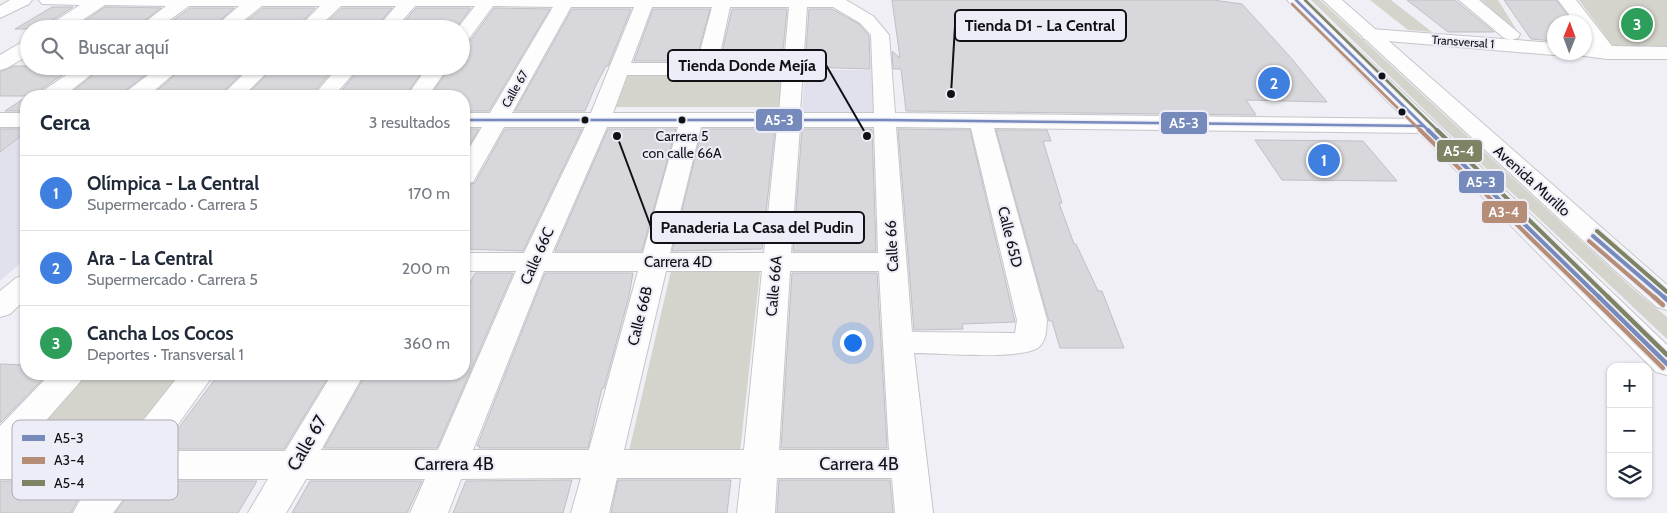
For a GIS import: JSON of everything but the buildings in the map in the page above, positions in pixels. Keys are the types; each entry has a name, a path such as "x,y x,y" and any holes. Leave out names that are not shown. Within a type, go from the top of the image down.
{"street":[{"path":"0,13 23,0"},
{"path":"48,0 799,1"},
{"path":"70,20 100,0"},
{"path":"156,20 184,0"},
{"path":"232,20 257,0"},
{"path":"1296,0 1667,364"},
{"name":"Avenida Murillo","path":"1332,0 1667,300"},
{"path":"1468,0 1511,34"},
{"path":"1567,0 1578,15"},
{"path":"316,20 337,1"},
{"path":"393,20 410,1"},
{"path":"470,24 488,1"},
{"name":"Calle 67","path":"470,167 566,1"},
{"name":"Calle 66C","path":"429,513 534,262 599,120 646,1"},
{"path":"706,69 723,1"},
{"name":"Calle 66","path":"799,1 836,2 862,16 880,35 898,342 914,513"},
{"name":"Calle 66A","path":"756,513 799,1"},
{"path":"1592,33 1607,53"},
{"name":"Transversal 1","path":"1371,35 1547,48"},
{"path":"0,64 20,52"},
{"path":"1592,52 1667,53"},
{"path":"619,69 793,69"},
{"path":"59,90 80,75"},
{"path":"143,90 162,75"},
{"path":"238,90 254,75"},
{"path":"328,90 342,75"},
{"path":"421,90 432,75"},
{"path":"470,120 789,119 1424,126"},
{"name":"Calle 66B","path":"590,513 691,120"},
{"name":"Calle 65D","path":"898,342 1016,344 1030,338 1032,320 981,121"},
{"name":"Carrera 4D","path":"470,262 893,262"},
{"path":"0,307 20,289"},
{"path":"27,420 63,380"},
{"path":"163,420 193,380"},
{"name":"Calle 67","path":"267,513 345,380"},
{"path":"0,449 12,436"},
{"name":"Carrera 4B","path":"178,465 908,464"},
{"path":"92,513 102,500"}],"shaded area":[{"path":"1311,0 1320,0 1632,288 1667,317 1667,339 1439,124"},
{"path":"1370,0 1391,0 1432,32 1408,30"},
{"path":"1481,0 1498,0 1519,34"},
{"path":"1579,0 1667,0 1667,49 1615,49 1592,18 1592,15"},
{"path":"805,70 873,70 876,112 802,112"},
{"path":"629,72 785,72 781,107 616,107"},
{"path":"0,128 20,128 20,263 0,281"},
{"path":"671,271 760,271 740,452 629,451"},
{"path":"77,380 180,380 148,420 40,420"}],"transit line":[{"name":"A5-3","path":"1296,0 1667,364"},
{"name":"A5-4","path":"1305,0 1667,355"},
{"name":"A3-4","path":"1292,4 1663,368"},
{"name":"A5-3","path":"470,120 885,120 1424,126"},
{"name":"A5-4","path":"1597,231 1667,292"},
{"name":"A5-3","path":"1593,236 1667,300"},
{"name":"A3-4","path":"1589,241 1663,305"}],"place":[{"name":"Cancha Los Cocos","path":"1637,24"},
{"name":"Ara - La Central","path":"1274,83"},
{"name":"Tienda D1 - La Central","path":"951,94"},
{"name":"Carrera 5 con calle 66A","path":"682,120"},
{"name":"Panaderia La Casa del Pudin","path":"617,136"},
{"name":"Tienda Donde Mejía","path":"867,136"},
{"name":"Olímpica - La Central","path":"1324,160"}]}
